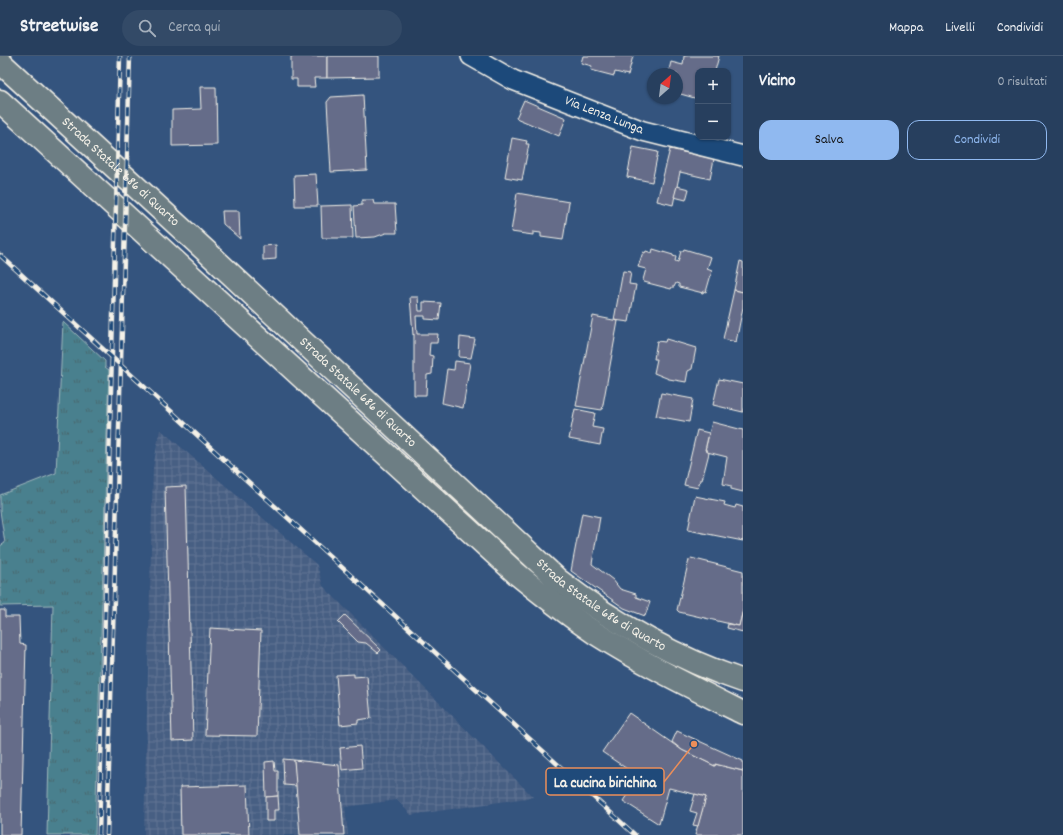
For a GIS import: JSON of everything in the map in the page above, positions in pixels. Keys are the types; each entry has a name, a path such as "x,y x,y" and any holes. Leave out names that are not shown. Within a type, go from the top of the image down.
{"highway":[{"name":"Strada Statale 686 di Quarto","path":"0,62 207,252 558,580 611,618 652,643 722,674 743,681"},
{"name":"Strada Statale 686 di Quarto","path":"0,100 517,574 568,614 606,640 743,713"}],"street":[{"name":"Via Lenza Lunga","path":"472,56 513,80 643,131 743,156"}],"shaded area":[{"path":"160,429 317,565 323,586 533,797 411,815 397,800 345,807 348,835 144,835 153,468"}],"green space":[{"path":"63,322 105,361 105,367 109,370 95,835 47,835 53,605 0,606 0,546 5,543 0,511 0,495 56,473"}],"building":[{"path":"291,56 327,56 327,78 314,78 315,87 297,87 297,79 291,79"},
{"path":"327,56 379,56 379,77 327,78"},
{"path":"583,56 633,56 628,75 615,72 614,76 591,70 592,66 581,63"},
{"path":"684,56 719,56 716,68 695,68 695,98 683,95 683,68 670,68 671,62 683,65"},
{"path":"200,87 216,87 217,145 172,146 172,110 201,109"},
{"path":"363,95 367,170 331,172 327,102 331,97"},
{"path":"524,100 566,118 559,136 516,118"},
{"path":"512,138 527,141 526,144 529,144 522,180 505,177"},
{"path":"633,147 658,152 652,182 627,177"},
{"path":"670,149 714,159 710,179 680,172 673,205 657,201"},
{"path":"316,174 318,206 295,206 294,175"},
{"path":"677,186 689,189 686,200 674,197"},
{"path":"517,193 569,202 563,240 541,237 541,233 533,232 533,235 511,232"},
{"path":"362,200 373,200 374,204 395,204 397,233 386,233 375,237 356,238 354,206 362,205"},
{"path":"352,205 353,238 322,238 321,206"},
{"path":"222,211 239,211 240,239 223,224"},
{"path":"276,245 276,259 263,260 263,246"},
{"path":"653,249 673,255 676,257 675,261 678,262 681,251 684,249 711,257 707,269 712,271 706,292 704,291 703,293 679,287 679,284 676,283 671,289 644,282 643,280 646,269 638,267 643,252 645,253 646,251 652,253"},
{"path":"740,261 743,262 743,292 734,290"},
{"path":"623,271 631,272 629,284 636,285 629,322 614,320"},
{"path":"734,290 743,292 743,307 736,342 723,339"},
{"path":"410,297 418,297 419,311 423,311 423,302 441,303 439,320 425,319 425,316 416,316 417,334 438,334 437,343 430,343 429,355 433,356 432,374 427,375 426,395 414,395 414,334 413,335"},
{"path":"593,316 618,321 602,410 576,406"},
{"path":"460,337 475,339 471,358 459,357"},
{"path":"666,339 696,348 692,369 688,371 686,382 669,379 654,373 657,359 654,359 657,341 665,342"},
{"path":"455,361 470,363 463,408 442,403 447,369 454,370"},
{"path":"719,379 743,384 743,412 713,405"},
{"path":"661,393 693,399 689,422 656,416"},
{"path":"575,409 595,413 592,427 603,429 600,445 569,439"},
{"path":"712,422 743,430 743,492 731,489 731,486 723,484 727,457 707,452 707,450 705,450"},
{"path":"697,430 709,433 705,450 709,453 702,480 700,480 698,488 684,485"},
{"path":"186,486 193,740 172,741 165,487"},
{"path":"695,496 725,502 724,505 735,508 736,505 743,507 743,541 688,530"},
{"path":"582,513 600,517 592,564 613,580 620,589 636,594 636,597 650,602 645,616 624,608 571,571"},
{"path":"691,558 743,571 743,610 739,626 679,612 677,610 689,560"},
{"path":"0,610 5,610 5,617 19,617 20,644 26,645 21,835 0,835"},
{"path":"743,610 743,632 727,628 728,624 739,626"},
{"path":"345,615 381,650 378,653 366,643 358,642 338,622"},
{"path":"210,628 261,631 257,736 205,735"},
{"path":"354,674 354,677 367,676 371,718 358,720 358,723 340,725 336,675"},
{"path":"629,713 682,750 715,766 715,764 743,771 743,835 695,835 706,797 669,788 659,824 623,801 639,777 602,752"},
{"path":"677,731 743,761 743,771 715,764 715,766 682,750 672,742"},
{"path":"360,746 362,768 342,770 340,748"},
{"path":"283,759 294,760 297,786 284,785"},
{"path":"294,760 339,765 344,835 300,835"},
{"path":"274,761 275,771 278,771 278,796 266,797 265,762"},
{"path":"247,785 249,835 181,835 180,787"},
{"path":"695,794 706,797 698,826 693,825 697,813 690,811"},
{"path":"278,796 279,810 274,810 274,821 266,821 266,797"}],"railway":[{"path":"99,835 120,56"},
{"path":"107,835 130,56"},
{"path":"0,255 635,835"}],"place":[{"name":"La cucina birichina","path":"694,744"}]}
